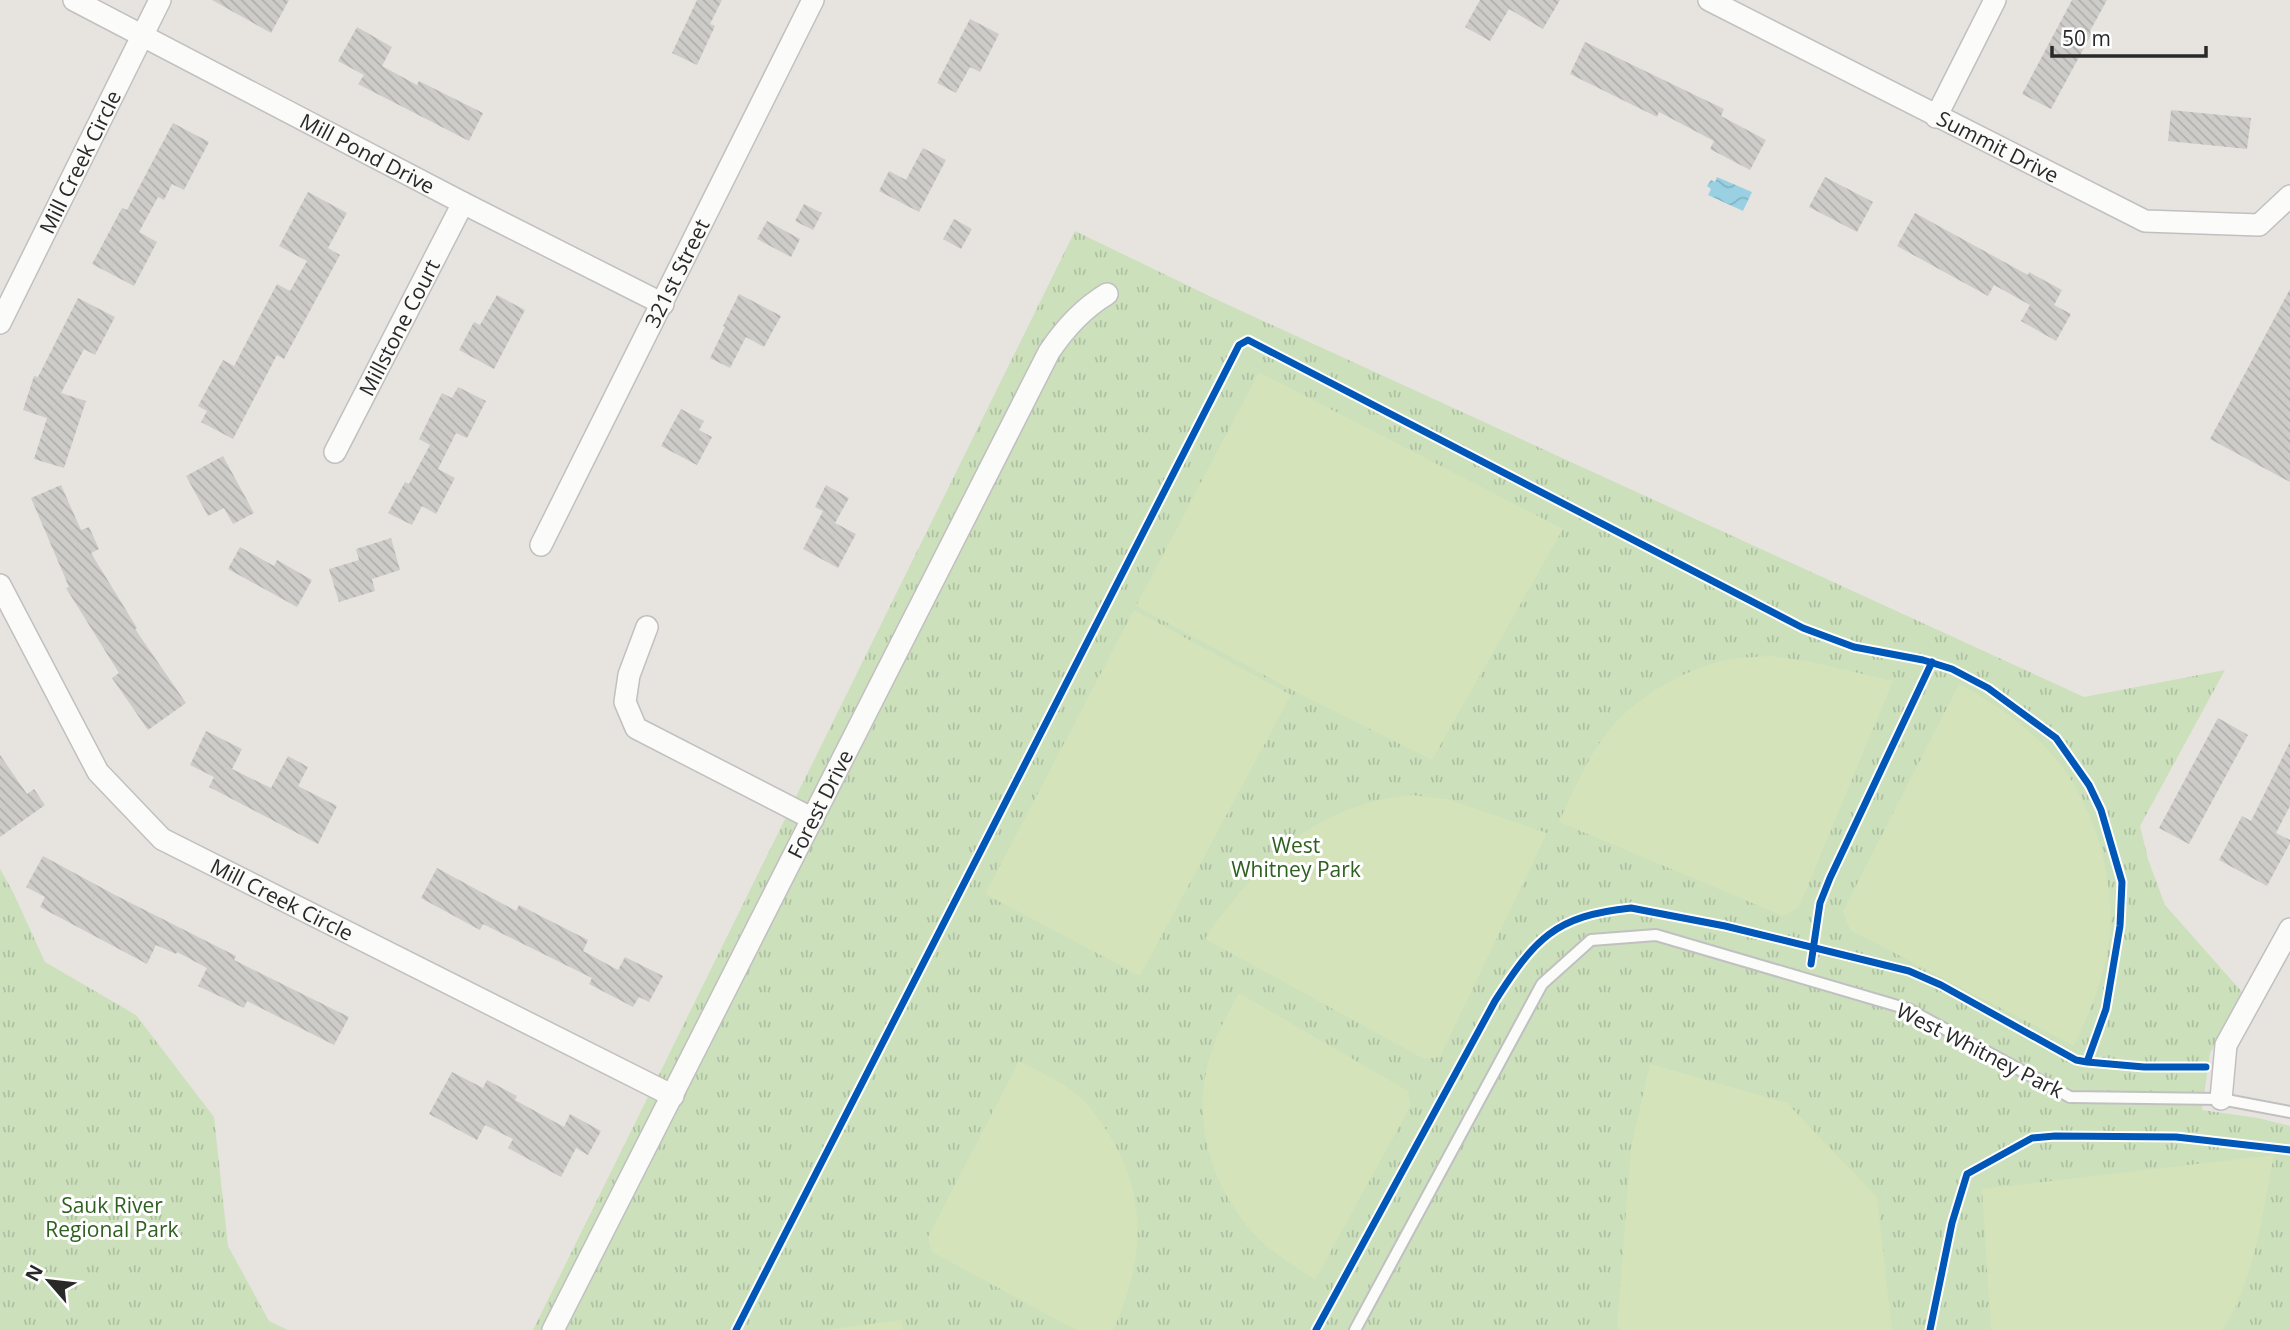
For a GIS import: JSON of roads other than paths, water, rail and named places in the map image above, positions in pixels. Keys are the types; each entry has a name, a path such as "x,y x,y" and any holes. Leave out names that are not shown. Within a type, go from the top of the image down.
{"street":[{"name":"Mill Pond Drive","path":"74,0 663,304"},
{"name":"Mill Creek Circle","path":"0,323 160,0"},
{"name":"321st Street","path":"541,545 813,0"},
{"name":"Summit Drive","path":"1709,0 2145,221 2259,225 2290,196"},
{"path":"1936,117 1995,0"},
{"name":"Millstone Court","path":"335,452 463,203"},
{"name":"Forest Drive","path":"553,1330 1049,352 1066,328 1090,304 1107,295"},
{"name":"Mill Creek Circle","path":"0,585 98,772 162,839 673,1096"},
{"path":"647,627 629,674 625,702 636,728 813,819"},
{"path":"2221,1099 2226,1045 2290,929"}],"lane":[{"name":"West Whitney Park","path":"1355,1330 1542,984 1591,940 1656,935 1908,1009 2070,1097 2221,1099 2290,1112"}],"water":[{"path":"1717,177 1752,192 1743,211 1708,195 1711,189 1707,186 1711,180 1715,182"}],"park label":[{"name":"Sauk River Regional Park","path":"112,1217"}]}
